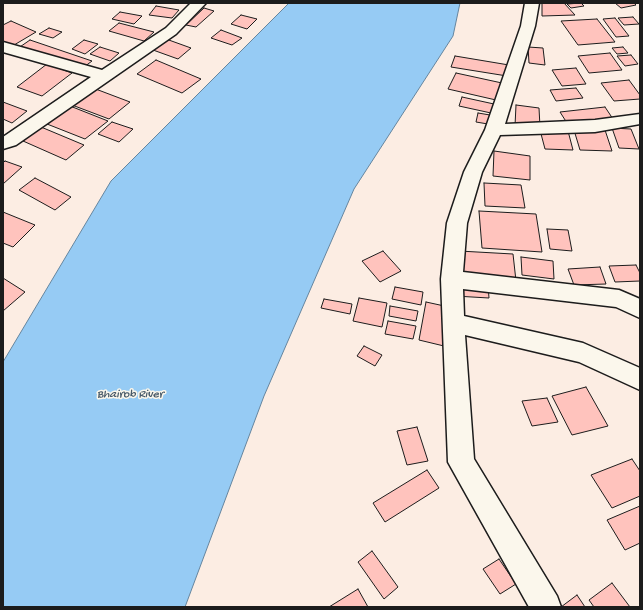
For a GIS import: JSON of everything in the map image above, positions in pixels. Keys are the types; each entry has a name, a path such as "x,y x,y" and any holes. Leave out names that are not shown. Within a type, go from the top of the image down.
{"street":[{"path":"5,145 171,31 199,3"},
{"path":"532,3 528,26 494,130 473,172 457,223 452,279 453,323 461,462 546,607"},
{"path":"3,47 104,76"},
{"path":"494,130 595,126 640,120"},
{"path":"452,279 619,299 640,308"},
{"path":"453,323 583,353 640,379"}],"water":[{"name":"Bhairob River","path":"289,3 460,3 453,36 354,189 264,396 185,607 3,607 3,362 111,181"}],"building":[{"path":"542,3 564,3 575,15 542,16"},
{"path":"581,3 584,6 571,8 567,4"},
{"path":"615,3 634,3 636,5 621,8"},
{"path":"156,6 179,10 172,18 149,15"},
{"path":"204,8 214,11 196,27 186,25"},
{"path":"120,12 142,16 134,24 112,19"},
{"path":"241,15 257,19 247,29 231,24"},
{"path":"633,17 639,24 624,25 618,18"},
{"path":"615,18 629,36 616,37 603,19"},
{"path":"597,19 615,42 578,45 561,21"},
{"path":"11,21 36,32 9,48 3,45 3,25"},
{"path":"119,23 154,32 144,41 109,31"},
{"path":"49,28 62,32 53,38 39,34"},
{"path":"221,30 242,38 232,45 211,38"},
{"path":"166,39 191,48 178,59 153,50"},
{"path":"30,40 92,61 76,73 14,51"},
{"path":"84,40 98,44 85,54 72,49"},
{"path":"100,47 119,53 110,61 90,54"},
{"path":"528,47 543,48 545,65 529,63"},
{"path":"623,47 628,53 617,54 612,48"},
{"path":"610,53 622,70 589,73 578,56"},
{"path":"631,55 638,64 625,66 617,56"},
{"path":"455,56 509,65 507,76 451,67"},
{"path":"156,60 201,79 182,93 137,74"},
{"path":"47,64 72,73 42,96 17,87"},
{"path":"576,68 586,84 562,86 552,70"},
{"path":"456,73 502,83 496,100 448,89"},
{"path":"629,80 640,95 640,99 614,101 601,83"},
{"path":"93,88 130,102 109,119 72,105"},
{"path":"576,88 583,98 556,101 550,90"},
{"path":"462,97 494,104 491,113 459,106"},
{"path":"3,102 27,111 12,123 3,119"},
{"path":"516,105 539,108 540,127 515,126"},
{"path":"70,106 108,121 85,139 47,124"},
{"path":"605,107 613,119 567,123 560,112"},
{"path":"478,113 496,116 494,125 476,122"},
{"path":"112,122 133,129 119,142 98,134"},
{"path":"41,127 84,145 66,160 23,141"},
{"path":"612,128 631,129 639,149 619,148"},
{"path":"540,130 568,131 573,150 545,149"},
{"path":"574,130 605,130 612,151 580,150"},
{"path":"494,151 530,156 530,180 493,176"},
{"path":"5,161 22,167 3,184 3,163"},
{"path":"35,178 71,197 55,210 19,190"},
{"path":"484,183 521,185 525,208 485,206"},
{"path":"479,211 536,214 542,252 482,248"},
{"path":"3,212 35,225 13,247 3,243"},
{"path":"547,229 568,230 572,251 550,249"},
{"path":"383,251 401,271 380,282 362,261"},
{"path":"459,251 513,254 516,281 460,277"},
{"path":"521,257 553,261 554,279 522,275"},
{"path":"636,265 640,273 640,281 615,282 609,266"},
{"path":"600,267 606,284 574,285 568,269"},
{"path":"3,278 25,292 3,311"},
{"path":"454,282 488,285 489,298 455,296"},
{"path":"395,287 423,292 421,305 392,299"},
{"path":"359,298 387,303 382,327 353,321"},
{"path":"324,299 352,304 350,314 321,308"},
{"path":"426,302 449,307 444,346 419,340"},
{"path":"390,306 418,311 416,321 389,316"},
{"path":"388,321 416,326 413,339 385,334"},
{"path":"364,346 382,355 375,366 357,356"},
{"path":"586,387 608,426 572,435 552,396"},
{"path":"547,398 558,422 532,426 522,401"},
{"path":"417,427 428,461 407,465 397,431"},
{"path":"632,459 640,471 640,496 612,508 591,475"},
{"path":"427,470 439,488 385,522 373,503"},
{"path":"640,506 640,543 625,550 607,520"},
{"path":"372,551 398,587 384,599 358,562"},
{"path":"499,559 516,584 500,594 483,569"},
{"path":"612,583 630,607 594,607 589,600"},
{"path":"358,589 368,607 329,607"},
{"path":"577,595 585,607 561,607"}]}
